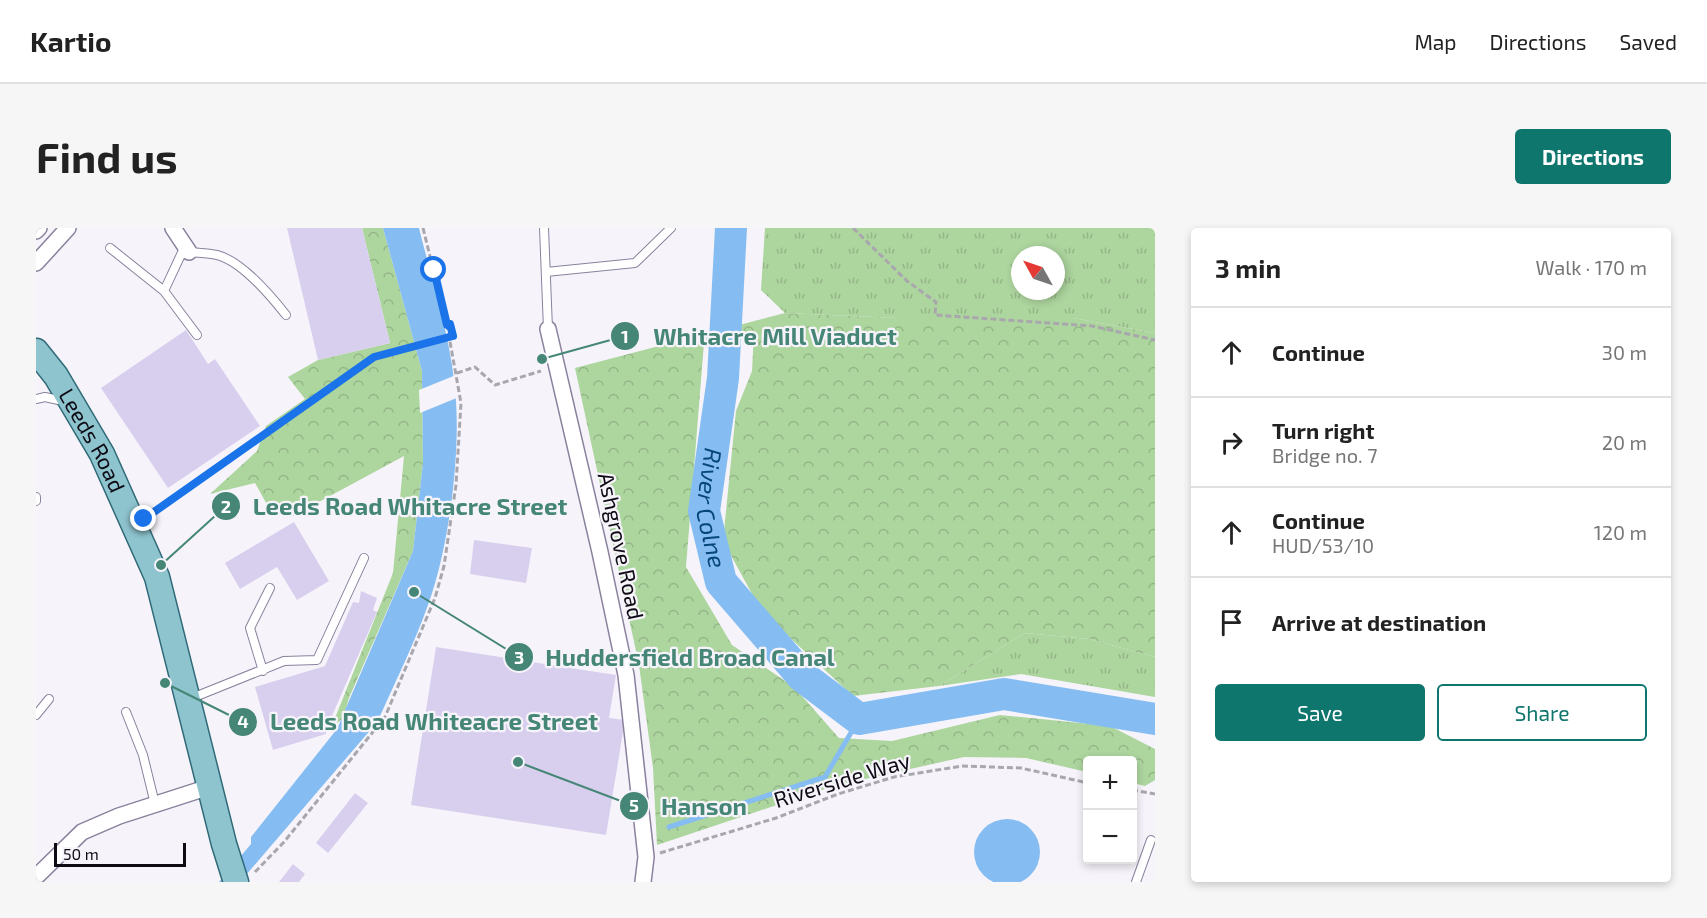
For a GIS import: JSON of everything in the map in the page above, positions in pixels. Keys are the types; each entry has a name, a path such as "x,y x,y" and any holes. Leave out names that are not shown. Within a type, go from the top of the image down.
{"main road":[{"name":"Leeds Road","path":"36,351 56,376 102,454 158,578 224,844 244,878"}],"street":[{"path":"36,263 68,228"},
{"path":"173,228 187,249"},
{"name":"Ashgrove Road","path":"548,329 626,675 646,857 643,882"},
{"path":"36,877 82,832 119,816 209,787"}],"lane":[{"path":"544,228 548,329"},
{"path":"546,272 635,263 671,228"},
{"path":"110,248 164,291 197,335"},
{"path":"164,291 187,249 220,256 234,265 266,290 286,315"},
{"path":"36,399 52,397 72,404"},
{"path":"187,700 284,661 317,660 364,558"},
{"path":"263,671 250,628 270,588"},
{"path":"36,715 49,699"},
{"path":"126,712 143,755 156,804"},
{"path":"1136,882 1151,840"}],"path":[{"path":"244,878 284,842 385,717 435,598 448,548 456,485 461,403 447,325 423,228"},
{"path":"854,228 907,281 936,302 935,315 1092,326 1155,340"},
{"path":"144,519 374,357 453,336 450,324 447,325"},
{"path":"457,373 475,367 495,385 558,367"},
{"name":"Riverside Way","path":"646,857 776,818 838,794 905,775 962,766 1021,768 1083,782"},
{"path":"1137,791 1155,794"}],"green space":[{"path":"362,228 383,228 422,371 423,463 413,551 349,698 343,718 331,728 393,573 404,456 293,516 269,508 255,483 210,494 257,451 266,426 305,399 288,377 318,360 390,343"},
{"path":"765,228 1155,228 1155,333 1073,318 897,318 785,313 761,290"},
{"path":"785,313 897,318 1073,318 1155,333 1155,657 1089,639 1025,633 939,686 853,696 762,612 723,541 736,411 752,371 754,333 704,343 686,567 732,645 794,687 839,738 892,741 1000,715 1110,726 1155,749 1155,780 1145,786 1137,784 1137,756 1083,756 1083,771 1026,758 964,757 834,786 657,845 653,768 639,665 575,368"},
{"path":"1025,633 1089,639 1155,657 1155,697 1021,674 939,686"}],"water":[{"path":"383,228 419,228 451,358 456,402 456,451 447,532 435,583 417,633 373,727 240,882 219,882 251,844 251,837 337,729 413,551 423,463 422,371"},
{"path":"1007,819 1020,822 1030,829 1037,839 1040,852 1037,865 1030,875 1020,882 1007,885 994,882 984,875 977,865 974,852 977,839 984,829 994,822"}],"pier":[{"path":"456,375 459,397 420,413 419,390"}],"building":[{"path":"287,228 362,228 390,343 318,360"},
{"path":"186,330 208,364 215,359 260,426 168,488 101,388"},
{"path":"294,522 329,581 297,600 277,567 240,589 225,563"},
{"path":"474,540 532,548 526,583 470,574"},
{"path":"361,591 377,598 373,610 377,612 332,716 324,718 326,734 273,750 255,687 325,666 353,602 359,603"},
{"path":"436,647 616,675 609,718 625,720 606,835 411,805"},
{"path":"355,793 368,803 328,853 316,843"},
{"path":"293,864 305,874 299,882 279,882"}],"waterway":[{"name":"River Colne","path":"731,228 723,378 704,511 721,582 802,676 859,719 1004,694 1155,719"},
{"path":"669,827 825,777 859,719"}],"place":[{"name":"Whitacre Mill Viaduct","path":"542,359"},
{"name":"Leeds Road Whitacre Street","path":"161,565"},
{"name":"Huddersfield Broad Canal","path":"414,592"},
{"name":"Leeds Road Whiteacre Street","path":"165,683"},
{"name":"Hanson","path":"518,762"}],"route":[{"path":"144,519 374,357 453,336 450,324 447,325 434,270"}]}
